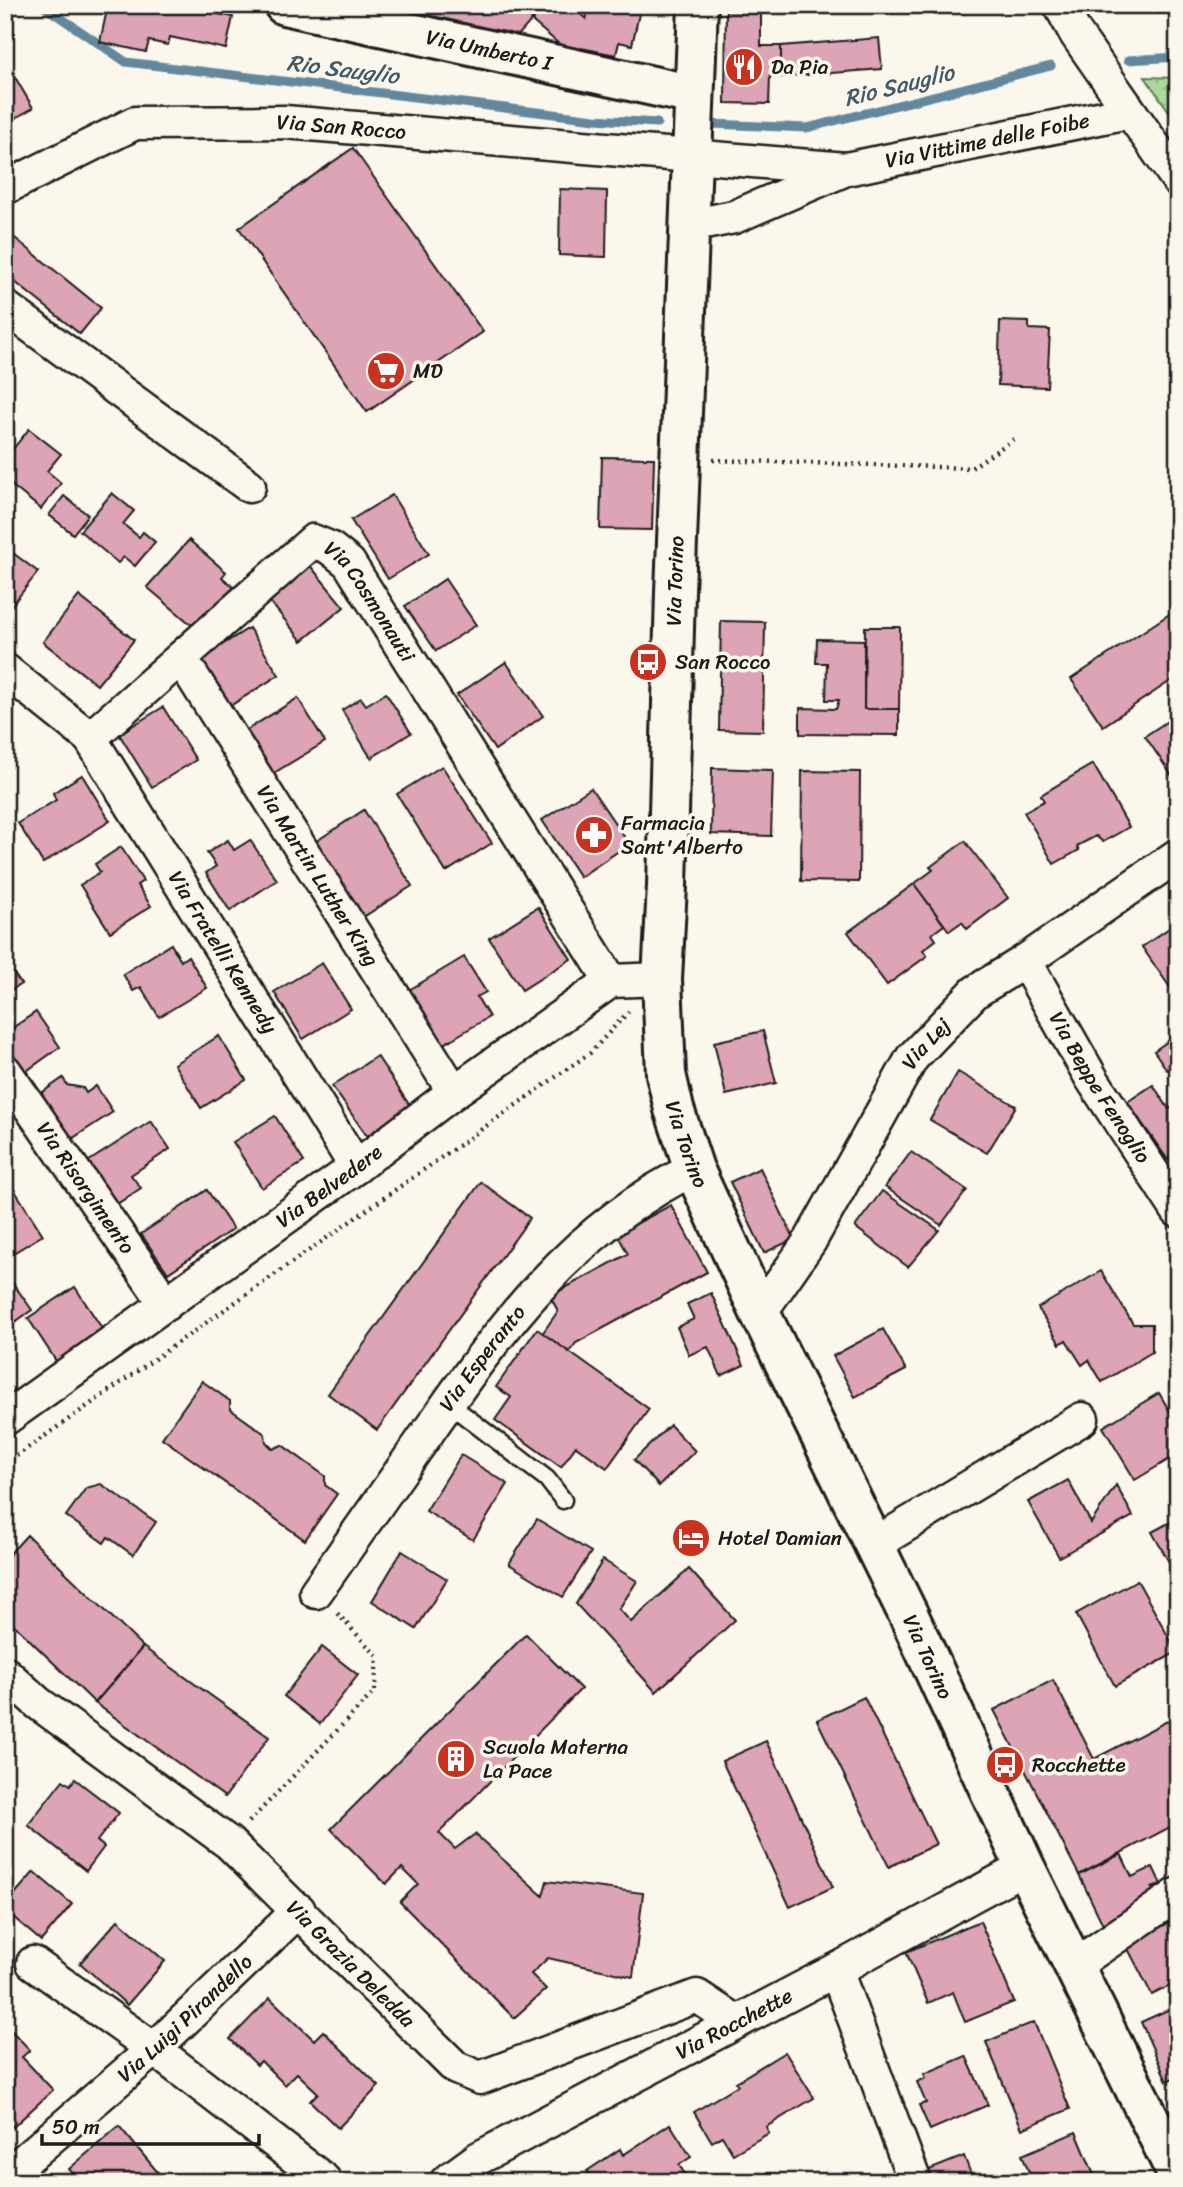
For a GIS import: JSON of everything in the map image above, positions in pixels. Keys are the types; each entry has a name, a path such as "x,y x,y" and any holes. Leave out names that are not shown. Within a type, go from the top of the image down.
{"main road":[{"name":"Via Umberto I","path":"284,5 694,95"},
{"name":"Via Torino","path":"698,5 680,460 635,980 694,1169 760,1313 909,1616 1025,1867 1178,2176"}],"street":[{"path":"1060,5 1128,112 1178,180"},
{"name":"Via Vittime delle Foibe","path":"688,226 734,217 846,169 1128,112"},
{"name":"Via San Rocco","path":"5,188 135,124 285,122 692,155"},
{"name":"Via Vittime delle Foibe","path":"692,155 846,169"},
{"path":"5,307 249,486"},
{"name":"Via Cosmonauti","path":"90,738 313,541 330,548 349,563 635,980"},
{"name":"Via Martin Luther King","path":"181,658 454,1092"},
{"path":"5,670 90,738"},
{"name":"Via Fratelli Kennedy","path":"90,738 356,1167"},
{"name":"Via Lej","path":"760,1313 810,1241 912,1058 975,992 1025,961 1178,855"},
{"name":"Via Beppe Fenoglio","path":"1025,961 1092,1079 1178,1211"},
{"name":"Via Belvedere","path":"5,1419 356,1167 454,1092 635,980"},
{"name":"Via Risorgimento","path":"5,1071 166,1304"},
{"name":"Via Esperanto","path":"317,1592 485,1350 545,1278 608,1223 664,1184 694,1169"},
{"path":"873,1545 1082,1419"},
{"name":"Via Grazia Deledda","path":"5,1673 38,1703 229,1843 456,2068 480,2078 697,1996 736,2022"},
{"name":"Via Rocchette","path":"446,2182 479,2158 1025,1867"},
{"path":"1075,1965 1178,1894"},
{"name":"Via Luigi Pirandello","path":"5,2178 154,2049 299,1910"},
{"path":"33,1963 154,2049 324,2180"},
{"path":"836,1970 915,2182"}],"lane":[{"path":"448,1403 547,1479 563,1500"}],"path":[{"path":"680,460 971,468 1014,439"},
{"path":"5,1464 590,1053 631,1010 635,980"},
{"path":"229,1843 375,1691 377,1656 317,1592"}],"green space":[{"path":"1145,77 1178,78 1178,124"}],"building":[{"path":"108,5 176,5 233,17 226,49 170,37 168,45 149,41 146,52 100,42"},
{"path":"408,5 545,5 515,39 406,13"},
{"path":"545,5 570,5 586,19 589,5 641,5 632,45 619,42 616,55 581,48 573,56 532,21"},
{"path":"726,5 761,5 761,46 781,46 781,77 770,76 769,104 725,103"},
{"path":"780,5 846,5 846,6 781,8"},
{"path":"879,38 882,69 781,77 781,46"},
{"path":"5,60 33,108 5,124"},
{"path":"353,148 483,332 367,412 239,228"},
{"path":"560,189 607,191 606,257 559,255"},
{"path":"5,230 101,308 80,334 5,274"},
{"path":"1000,321 1029,322 1029,329 1050,330 1047,387 998,385"},
{"path":"29,429 61,454 47,471 61,483 41,509 5,480 5,459"},
{"path":"602,457 654,458 652,530 600,529"},
{"path":"112,493 134,511 123,524 139,537 143,532 155,542 135,566 124,557 118,563 80,531"},
{"path":"392,495 429,554 388,579 351,520"},
{"path":"64,496 88,515 73,534 49,515"},
{"path":"189,540 226,572 222,577 237,590 200,632 147,587"},
{"path":"5,547 38,572 5,614"},
{"path":"308,563 344,607 302,641 266,597"},
{"path":"445,579 476,625 436,651 405,606"},
{"path":"79,596 134,640 97,685 43,642"},
{"path":"1171,613 1178,623 1178,676 1103,726 1071,679"},
{"path":"721,621 765,622 763,731 719,730"},
{"path":"865,627 900,627 899,709 864,709"},
{"path":"249,628 279,675 225,709 195,662"},
{"path":"817,639 864,640 864,709 899,709 899,735 800,734 800,708 836,709 839,700 826,700 827,663 816,663"},
{"path":"506,662 543,716 495,750 457,695"},
{"path":"386,693 411,733 371,758 342,710 361,698 366,705"},
{"path":"298,698 325,742 269,776 242,733"},
{"path":"163,707 196,760 152,787 119,734"},
{"path":"1178,714 1178,785 1145,736"},
{"path":"1093,764 1129,827 1103,842 1096,836 1077,846 1079,850 1054,864 1024,812 1044,801 1041,795"},
{"path":"442,766 492,843 446,872 397,794"},
{"path":"712,768 773,770 771,836 711,834"},
{"path":"802,771 860,772 859,882 801,881"},
{"path":"82,775 110,821 43,863 18,823 56,800 53,793"},
{"path":"591,788 629,844 580,877 542,820"},
{"path":"364,810 412,886 360,919 312,844"},
{"path":"228,840 234,850 250,840 277,880 230,911 206,873 216,866 207,853"},
{"path":"965,841 1008,898 967,929 962,922 949,931 914,884 933,870 930,867"},
{"path":"121,847 143,881 137,885 151,906 110,932 80,885 100,872 95,864"},
{"path":"914,884 944,925 932,934 936,940 923,950 927,956 887,985 848,932"},
{"path":"538,907 571,959 522,990 489,938"},
{"path":"1178,922 1178,994 1176,996 1142,947"},
{"path":"171,944 181,961 188,956 207,988 159,1017 141,987 133,991 123,974"},
{"path":"464,957 486,992 477,997 489,1017 442,1045 409,990"},
{"path":"5,961 21,984 5,994"},
{"path":"322,963 351,1009 303,1039 274,992"},
{"path":"36,1012 60,1047 25,1072 5,1043 5,1033"},
{"path":"763,1031 776,1083 726,1095 714,1042"},
{"path":"1178,1034 1178,1063 1167,1070 1154,1051"},
{"path":"219,1036 246,1080 201,1108 174,1064"},
{"path":"377,1056 410,1106 367,1136 332,1086"},
{"path":"958,1072 1016,1106 987,1153 930,1120"},
{"path":"63,1078 67,1085 83,1088 86,1093 96,1086 113,1112 67,1142 37,1096"},
{"path":"1153,1085 1169,1109 1178,1103 1178,1153 1168,1160 1127,1102"},
{"path":"275,1116 304,1162 262,1188 233,1142"},
{"path":"151,1121 170,1149 131,1175 141,1188 114,1206 86,1163"},
{"path":"911,1152 967,1190 941,1225 885,1187"},
{"path":"760,1168 794,1239 764,1253 730,1182"},
{"path":"481,1182 530,1218 377,1430 328,1394"},
{"path":"10,1183 43,1235 5,1258 5,1186"},
{"path":"207,1190 233,1229 168,1273 141,1234"},
{"path":"882,1191 939,1230 908,1267 855,1227"},
{"path":"671,1205 707,1272 576,1343 569,1352 542,1334 558,1311 550,1296 628,1254 617,1234"},
{"path":"1101,1271 1133,1324 1152,1324 1152,1352 1102,1382 1089,1360 1082,1365 1066,1340 1060,1344 1038,1308"},
{"path":"5,1272 32,1310 5,1329"},
{"path":"75,1287 107,1336 60,1367 28,1318"},
{"path":"711,1293 744,1365 721,1376 708,1347 689,1355 677,1327 694,1319 687,1304"},
{"path":"537,1329 649,1409 607,1468 576,1446 561,1467 495,1420 511,1397 496,1387"},
{"path":"883,1329 906,1370 855,1397 833,1356"},
{"path":"202,1381 230,1401 230,1409 265,1434 266,1442 273,1449 282,1445 325,1476 325,1485 337,1494 305,1540 162,1438"},
{"path":"1159,1393 1178,1425 1178,1454 1135,1480 1103,1427"},
{"path":"670,1425 695,1451 659,1486 634,1460"},
{"path":"461,1455 508,1484 473,1540 426,1511"},
{"path":"1068,1480 1091,1523 1116,1485 1133,1516 1059,1557 1028,1502"},
{"path":"101,1484 156,1522 133,1555 108,1537 104,1543 66,1516 86,1488"},
{"path":"1178,1518 1178,1578 1152,1532"},
{"path":"537,1519 591,1552 563,1597 509,1564"},
{"path":"27,1535 143,1647 95,1703 5,1616 5,1559"},
{"path":"402,1551 447,1579 416,1629 372,1601"},
{"path":"603,1560 637,1581 619,1609 631,1622 689,1569 735,1620 656,1692 576,1604"},
{"path":"1137,1580 1177,1652 1115,1686 1076,1614"},
{"name":"Scuola Materna La Pace","path":"526,1634 581,1689 439,1833 455,1849 475,1834 543,1896 547,1881 643,1893 633,1977 548,1958 531,1974 546,1989 514,2018 400,1902 418,1884 402,1868 386,1884 331,1829"},
{"path":"143,1647 269,1737 225,1797 95,1703"},
{"path":"322,1647 358,1675 320,1724 284,1696"},
{"path":"1053,1680 1094,1759 1173,1718 1178,1727 1178,1823 1079,1875 994,1710"},
{"path":"864,1697 936,1844 889,1867 817,1720"},
{"path":"766,1741 833,1887 790,1907 722,1761"},
{"path":"75,1779 119,1813 97,1841 104,1847 86,1871 28,1825 63,1780 70,1785"},
{"path":"1121,1854 1132,1877 1153,1867 1161,1884 1152,1888 1159,1903 1105,1929 1079,1875"},
{"path":"34,1872 72,1904 41,1941 5,1910 5,1905"},
{"path":"118,1920 165,1961 127,2005 80,1963"},
{"path":"980,1921 1014,2002 965,2022 953,1992 928,2003 906,1952"},
{"path":"1170,1922 1178,1938 1178,1982 1152,1995 1126,1945"},
{"path":"270,1998 314,2040 323,2031 379,2086 338,2128 310,2101 318,2093 297,2073 285,2085 261,2061 257,2065 230,2039"},
{"path":"1172,2008 1178,2020 1178,2076 1167,2081 1141,2022"},
{"path":"1034,2022 1070,2109 1022,2129 986,2042"},
{"path":"5,2024 30,2050 22,2057 53,2090 13,2127 5,2119"},
{"path":"785,2052 814,2098 766,2127 769,2133 733,2154 722,2136 712,2142 694,2112"},
{"path":"966,2056 988,2105 930,2130 919,2105 926,2103 917,2082 926,2078 924,2074"},
{"path":"670,2124 691,2157 679,2165 689,2180 594,2182 587,2171 620,2149 623,2155"},
{"path":"119,2126 166,2182 80,2182 69,2169"},
{"path":"1076,2132 1097,2182 1033,2182 1022,2155"},
{"path":"964,2156 974,2182 933,2182 929,2170"}],"waterway":[{"name":"Rio Sauglio","path":"42,5 126,62 595,119 657,123"},
{"name":"Rio Sauglio","path":"1128,60 1178,57"},
{"name":"Rio Sauglio","path":"712,124 807,128 1051,66"}],"place":[{"name":"Da Pia","path":"744,67"},
{"name":"MD","path":"386,371"},
{"name":"San Rocco","path":"648,662"},
{"name":"Farmacia Sant'Alberto","path":"594,835"},
{"name":"Hotel Damian","path":"691,1538"},
{"name":"Scuola Materna La Pace","path":"456,1759"},
{"name":"Rocchette","path":"1005,1765"}]}
